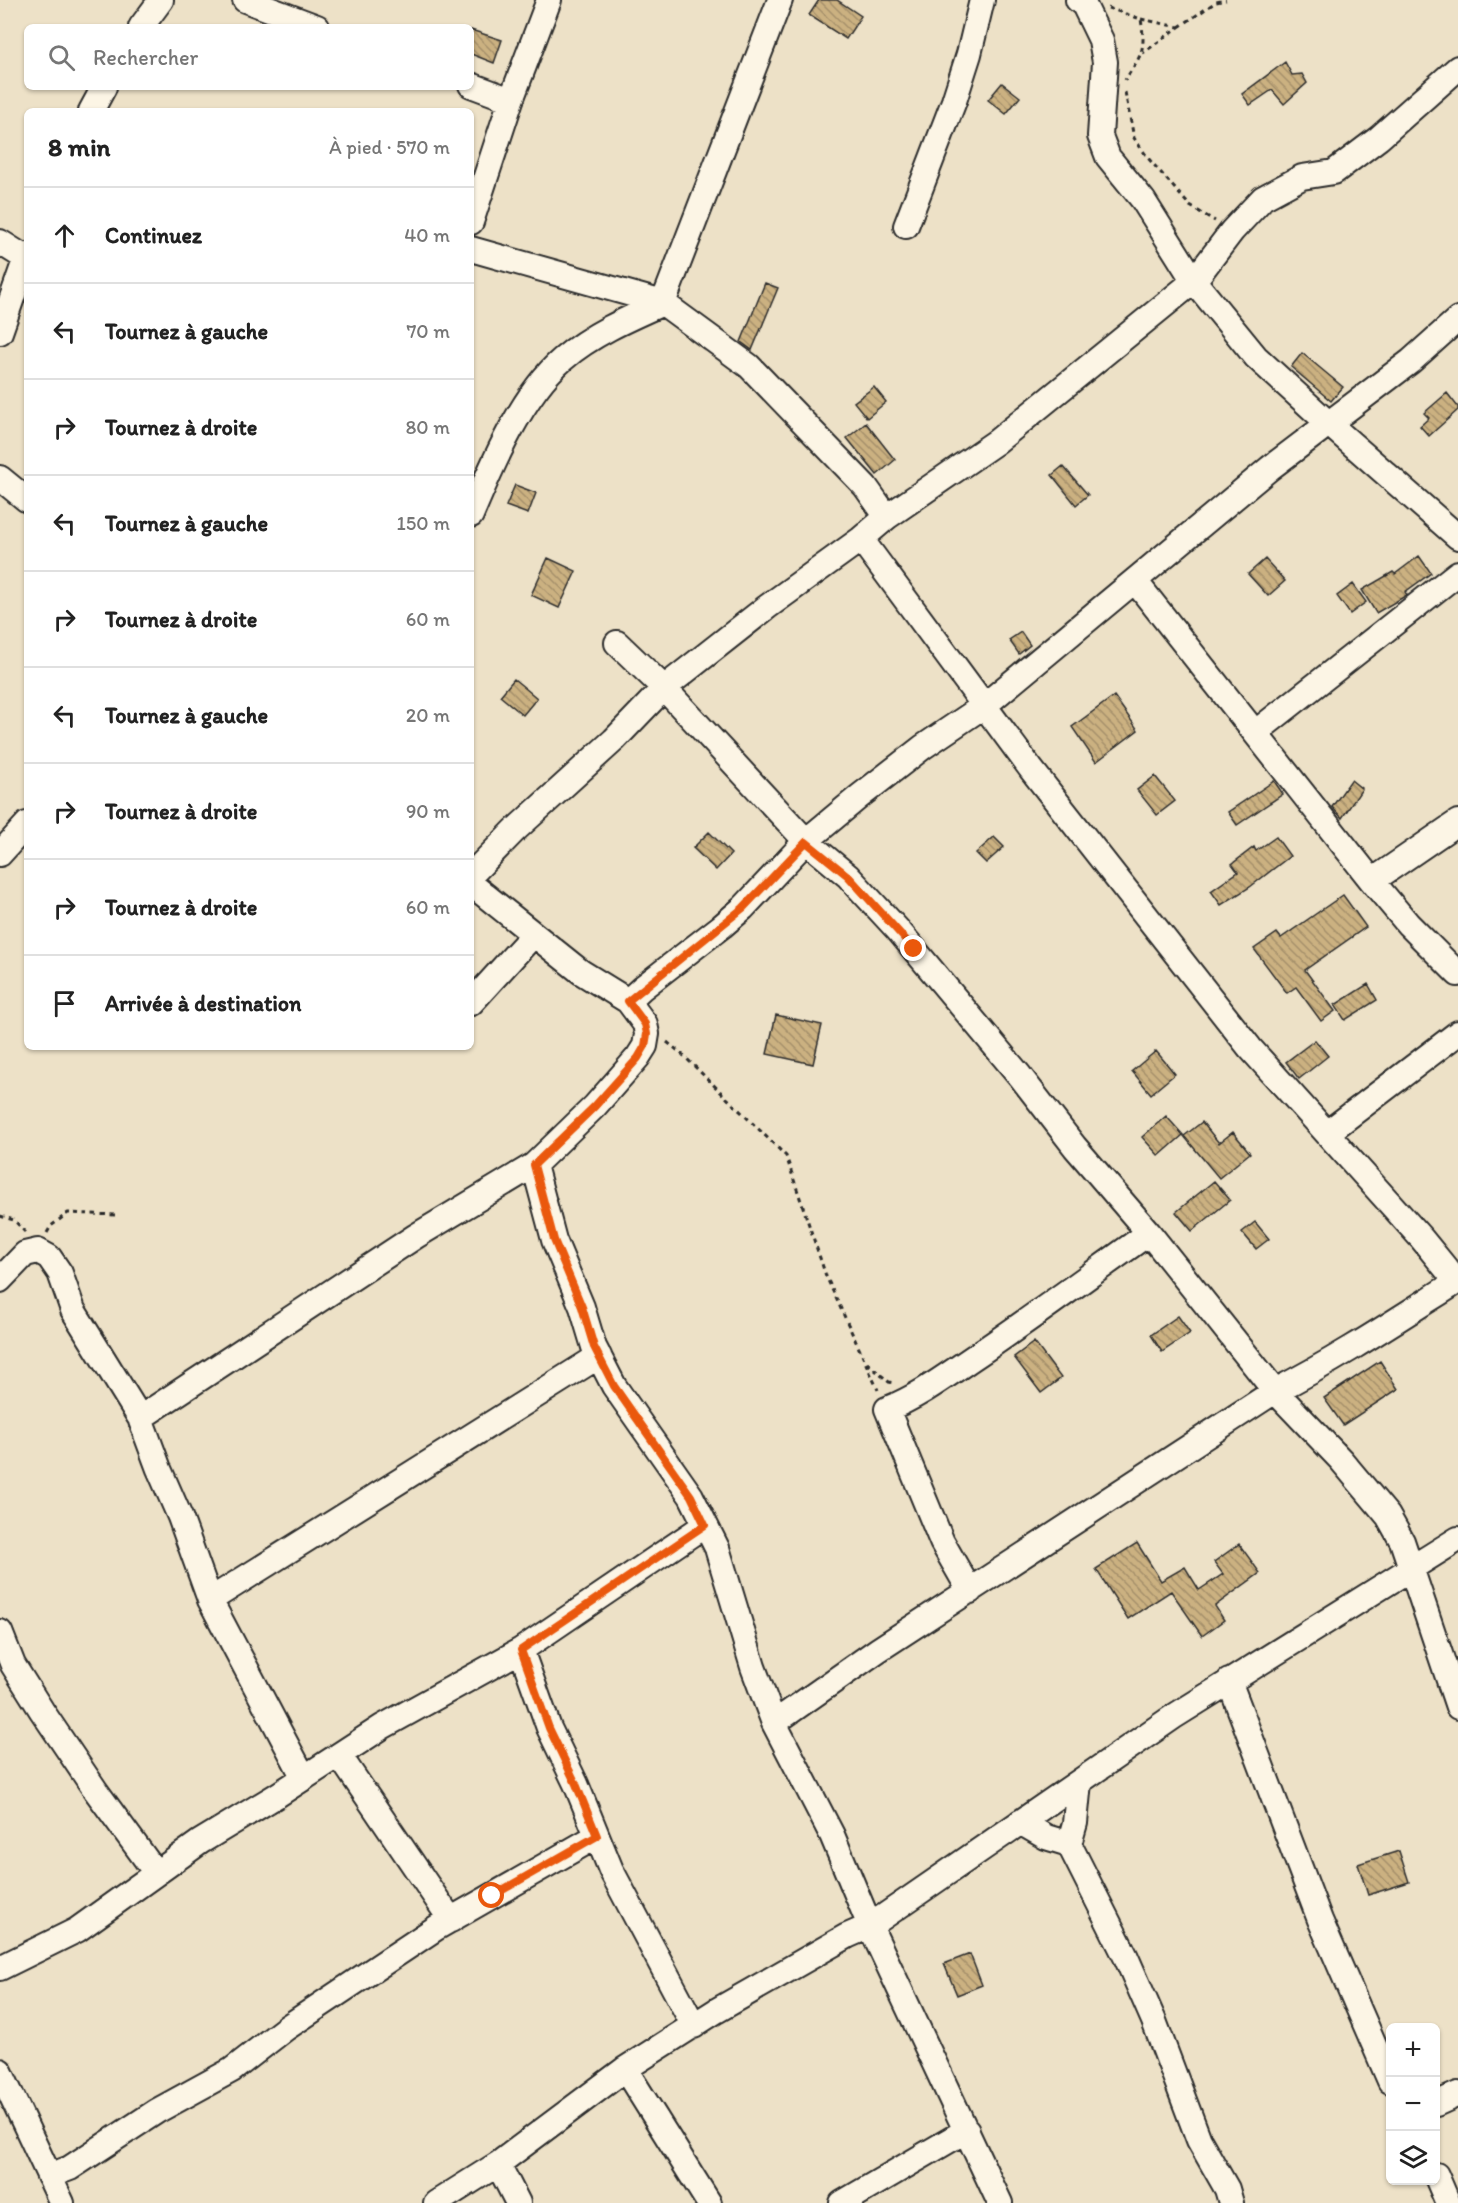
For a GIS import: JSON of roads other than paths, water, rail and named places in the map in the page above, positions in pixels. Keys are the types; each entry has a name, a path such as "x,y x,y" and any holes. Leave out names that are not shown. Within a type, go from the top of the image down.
{"street":[{"path":"143,24 161,0"},
{"path":"245,0 309,24"},
{"path":"474,213 549,0"},
{"path":"474,509 514,424 536,387 563,359 596,336 663,303 780,0"},
{"path":"906,226 954,101 969,54 982,0"},
{"path":"1078,0 1084,5 1101,40 1114,91 1100,136 1107,157 1143,200 1194,281 1256,357 1458,537"},
{"path":"474,872 515,830 614,740 664,688 887,517 996,442 1194,281 1232,231 1263,198 1302,177 1334,172 1379,138 1458,68"},
{"path":"474,86 512,100"},
{"path":"93,108 102,90"},
{"path":"0,242 24,256"},
{"path":"474,250 663,303 749,366 865,486 887,517"},
{"path":"0,332 24,263"},
{"path":"628,1001 743,908 806,842 923,747 985,705 1270,468 1411,361 1458,319"},
{"path":"0,478 24,498"},
{"path":"774,1722 879,1650 1275,1390 1300,1378 1458,1282 1250,1048 1031,769 861,539"},
{"path":"1256,732 1458,573"},
{"path":"1135,581 1372,881 1408,924 1458,974"},
{"path":"617,643 664,688 806,842 848,876 898,930 1020,1076 1075,1147 1149,1233 1275,1390 1341,1460 1388,1516 1402,1541 1458,1707"},
{"path":"1372,881 1458,822"},
{"path":"0,854 24,827"},
{"path":"140,1418 416,1236 534,1165 595,1106 638,1058 645,1046 647,1034 645,1024 628,1001 581,972 474,886"},
{"path":"474,1000 533,935"},
{"path":"1327,1133 1458,1033"},
{"path":"534,1165 554,1240 582,1307 599,1356 620,1394 691,1496 705,1525 724,1568 753,1667 774,1722 832,1835 870,1926 1000,2203"},
{"path":"970,1591 942,1542 886,1409 938,1382 1149,1233"},
{"path":"0,1280 26,1254 38,1251 49,1257 60,1273 74,1310 140,1418 210,1600 304,1778"},
{"path":"210,1600 599,1356"},
{"path":"0,1968 77,1930 200,1842 382,1727 521,1650 705,1525"},
{"path":"436,2203 498,2164 625,2069 773,1977 847,1936 870,1926 1117,1754 1229,1681 1458,1539"},
{"path":"0,1632 13,1665 36,1702 96,1791 156,1873"},
{"path":"521,1650 549,1728 576,1784 612,1870 694,2026"},
{"path":"1229,1681 1320,1920 1388,2077"},
{"path":"339,1755 451,1920"},
{"path":"1079,1782 1075,1823 1070,1844 1126,1958 1154,2021 1199,2140 1227,2189 1231,2203"},
{"path":"1020,1822 1046,1836 1070,1844"},
{"path":"48,2176 70,2168 157,2110 232,2070 322,2003 436,1928 597,1836"},
{"path":"625,2069 709,2203"},
{"path":"0,2071 62,2203"},
{"path":"1440,2102 1458,2094"},
{"path":"842,2203 967,2130"},
{"path":"498,2164 518,2203"},
{"path":"1440,2184 1448,2203"}]}
